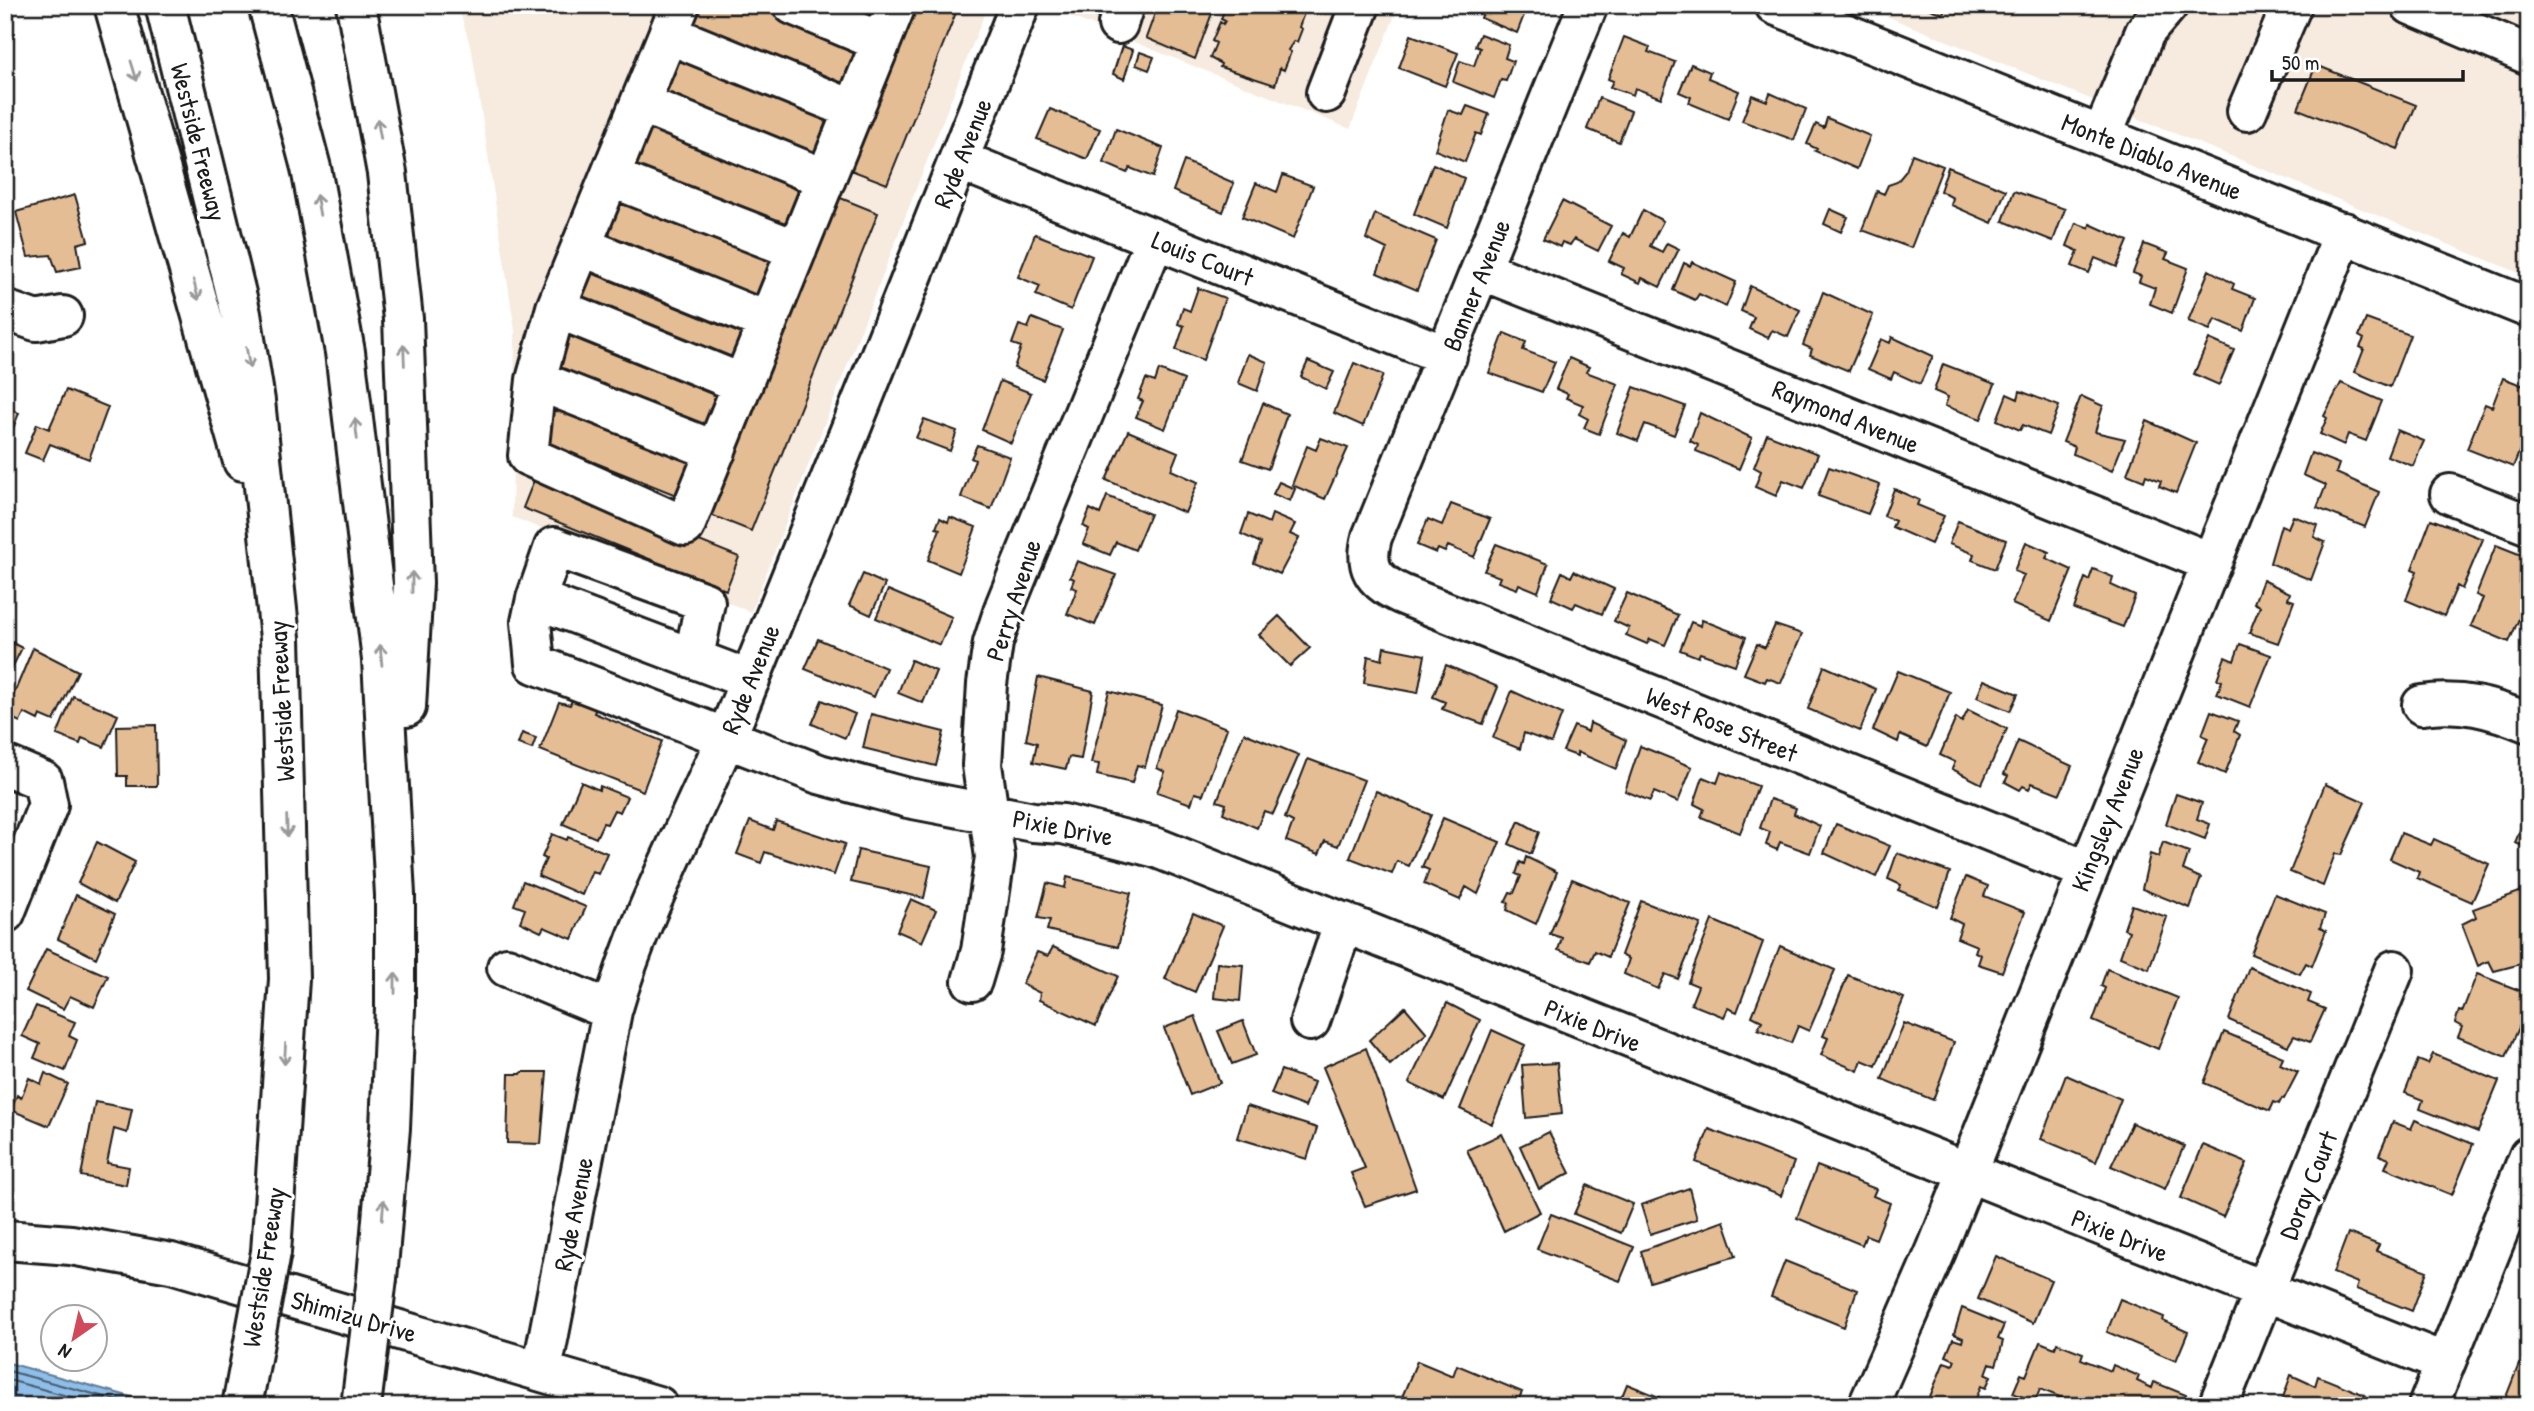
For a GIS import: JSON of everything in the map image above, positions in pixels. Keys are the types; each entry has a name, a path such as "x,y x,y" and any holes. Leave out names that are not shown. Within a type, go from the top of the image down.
{"main road":[{"path":"114,5 271,563"},
{"name":"Westside Freeway","path":"165,5 241,314 256,401 280,649 289,979 271,1252 242,1406"},
{"path":"268,5 311,168 352,397 382,660 395,895 395,1008 390,1128 377,1278 361,1406"},
{"path":"356,5 387,173 403,319 413,583 395,895"},
{"path":"793,5 881,42"},
{"path":"854,110 674,20 556,308 536,380 528,456 685,526 716,451 854,110 896,5"},
{"name":"Ryde Avenue","path":"542,1370 612,1011 624,967 653,895 727,737 1020,5"},
{"path":"1326,93 1360,5"},
{"name":"Banner Avenue","path":"1369,564 1367,556 1372,537 1588,5"},
{"name":"Monte Diablo Avenue","path":"1775,5 2529,308"},
{"path":"2102,136 2144,32 2168,5"},
{"path":"2247,111 2292,5"},
{"path":"2411,5 2529,55"},
{"path":"640,103 826,179"},
{"name":"Louis Court","path":"959,160 1447,356"},
{"path":"610,177 797,250"},
{"name":"Kingsley Avenue","path":"1868,1406 1966,1174 2344,232"},
{"name":"Perry Avenue","path":"972,981 981,951 995,857 982,765 993,643 1005,606 1155,239"},
{"path":"581,246 768,322"},
{"name":"Raymond Avenue","path":"1482,270 2210,562"},
{"path":"556,308 743,384"},
{"path":"5,310 36,321 63,316"},
{"path":"536,380 716,451"},
{"path":"2450,494 2529,525"},
{"path":"694,657 705,602 554,547 536,599 750,680"},
{"name":"West Rose Street","path":"1369,564 1382,586 2086,870"},
{"name":"Pixie Drive","path":"536,599 531,622 536,664 819,774 867,788 1074,826 1157,848 1966,1174 2445,1363"},
{"path":"2421,705 2473,705 2493,708 2529,723"},
{"path":"5,765 43,781 48,805 5,913"},
{"path":"1310,1021 1344,922"},
{"path":"507,967 612,1011"},
{"name":"Doray Court","path":"2220,1401 2394,970"},
{"path":"2428,1406 2529,1156"},
{"name":"Shimizu Drive","path":"5,1240 82,1247 171,1263 658,1406"}],"shaded area":[{"path":"458,5 988,5 751,612 512,517 515,331 472,52"},
{"path":"1074,5 1399,5 1350,129 1069,16"},
{"path":"1859,5 2529,5 2529,277 1962,47"}],"water":[{"path":"5,1362 164,1406 5,1406"}],"building":[{"path":"692,5 769,5 859,42 839,91 683,28"},
{"path":"829,5 873,5 867,21"},
{"path":"907,5 959,5 887,184 843,167"},
{"path":"1158,5 1215,5 1195,59 1146,38"},
{"path":"1226,5 1307,5 1297,42 1294,41 1288,50 1291,52 1284,70 1280,68 1275,85 1220,67 1221,64 1210,58 1216,43 1212,41 1220,22 1223,24 1225,21 1221,19"},
{"path":"1486,5 1528,5 1517,33 1481,18"},
{"path":"1959,5 1956,13 1945,8 1943,14 1922,6"},
{"path":"1480,34 1509,45 1505,58 1513,61 1506,81 1501,80 1494,98 1453,82 1460,61 1474,66 1480,48 1475,46"},
{"path":"1411,35 1458,53 1445,86 1399,68"},
{"path":"1624,37 1650,47 1648,52 1675,62 1661,98 1635,88 1633,95 1610,87 1613,81 1608,79"},
{"path":"1122,46 1133,50 1124,79 1113,74"},
{"path":"674,48 830,111 811,161 655,98"},
{"path":"1140,52 1154,57 1149,70 1136,65"},
{"path":"1691,64 1710,72 1708,78 1739,91 1728,119 1689,103 1691,97 1679,92"},
{"path":"2316,65 2416,105 2398,149 2298,109"},
{"path":"1770,93 1806,109 1794,140 1742,121 1752,95 1767,101"},
{"path":"1599,98 1631,111 1619,142 1587,129"},
{"path":"1467,106 1489,114 1481,135 1476,133 1465,162 1435,150 1448,110 1463,115"},
{"path":"1050,109 1100,129 1087,159 1037,139"},
{"path":"1827,118 1870,136 1857,169 1815,151 1817,149 1807,144 1816,124 1824,128"},
{"path":"647,119 802,182 782,231 627,168"},
{"path":"1116,129 1163,148 1153,177 1130,168 1127,173 1104,163"},
{"path":"1912,154 1943,166 1911,248 1862,230 1877,191 1884,194 1888,185 1897,182 1906,171"},
{"path":"1184,161 1234,183 1223,212 1173,191"},
{"path":"1433,164 1464,178 1447,228 1414,214"},
{"path":"1948,167 2006,190 1992,223 1951,205 1953,198 1940,191"},
{"path":"1283,175 1313,186 1293,239 1242,217 1256,183 1277,192"},
{"path":"618,190 774,252 754,301 599,238"},
{"path":"2014,191 2065,209 2053,241 2003,221"},
{"path":"75,195 88,241 77,244 81,267 57,272 51,255 28,257 16,212"},
{"path":"833,195 878,213 751,531 706,513"},
{"path":"1562,201 1611,226 1598,251 1574,239 1570,245 1562,242 1560,247 1543,239"},
{"path":"1830,209 1848,217 1841,232 1824,224"},
{"path":"1643,210 1663,221 1650,246 1662,252 1667,243 1679,249 1660,287 1642,278 1640,283 1621,274 1624,268 1609,261 1623,233 1630,237"},
{"path":"1375,214 1436,240 1417,290 1377,273 1387,249 1366,239"},
{"path":"2076,223 2089,228 2090,224 2128,241 2117,267 2095,258 2089,273 2072,266 2078,251 2067,246"},
{"path":"1035,234 1092,256 1071,310 1036,295 1040,286 1018,277"},
{"path":"2144,244 2168,253 2165,259 2188,268 2172,313 2150,304 2155,288 2139,282 2141,276 2133,273"},
{"path":"591,258 746,322 728,366 572,303"},
{"path":"1692,262 1736,282 1726,307 1699,294 1695,300 1673,290 1684,263 1690,266"},
{"path":"2209,270 2234,284 2232,289 2255,298 2243,331 2215,319 2210,330 2188,321"},
{"path":"1750,286 1800,310 1788,337 1772,330 1768,338 1749,329 1754,317 1741,311"},
{"path":"1198,288 1225,298 1203,360 1176,350 1184,326 1178,324 1183,308 1190,311"},
{"path":"1823,292 1873,315 1849,371 1810,355 1812,349 1803,345"},
{"path":"1032,318 1063,330 1043,380 1014,368 1021,347 1012,344 1019,325 1028,328"},
{"path":"2366,319 2410,335 2390,387 2355,372 2364,349 2360,347 2364,339 2359,336"},
{"path":"563,324 720,386 703,430 546,368"},
{"path":"1504,333 1526,342 1523,350 1555,362 1542,392 1489,373"},
{"path":"1892,337 1933,356 1920,384 1894,372 1891,379 1868,369 1881,339 1890,343"},
{"path":"2209,339 2234,350 2219,385 2194,374"},
{"path":"1248,354 1267,362 1257,391 1238,383"},
{"path":"1569,358 1589,367 1586,372 1618,384 1599,434 1584,428 1588,419 1579,414 1583,405 1566,398 1568,394 1556,389"},
{"path":"1308,361 1334,372 1326,389 1301,377"},
{"path":"1354,363 1383,375 1363,426 1334,413"},
{"path":"1943,364 1995,384 1981,419 1945,406 1948,397 1934,391"},
{"path":"1159,370 1184,380 1165,429 1136,417 1143,401 1138,399 1146,379 1155,382"},
{"path":"2503,378 2529,388 2529,409 2525,420 2529,421 2529,427 2513,467 2467,449 2485,404 2492,407"},
{"path":"1000,381 1031,393 1011,443 982,430"},
{"path":"2341,383 2382,401 2366,441 2348,434 2344,445 2320,434 2327,418 2324,416"},
{"path":"1634,387 1685,406 1674,435 1645,424 1638,441 1617,433"},
{"path":"66,390 108,407 89,459 50,444 43,460 25,453 37,424 49,429"},
{"path":"2020,391 2059,406 2048,435 2023,425 2020,430 1997,420 2007,394 2018,399"},
{"path":"2081,396 2103,406 2095,432 2125,439 2112,471 2073,454 2075,447 2063,442"},
{"path":"559,397 694,451 676,495 541,441"},
{"path":"1263,403 1287,414 1268,469 1242,460"},
{"path":"5,407 19,413 5,449"},
{"path":"1700,413 1752,438 1739,469 1696,451 1698,445 1690,441"},
{"path":"924,419 957,431 950,451 916,438"},
{"path":"2147,421 2196,443 2176,493 2159,486 2161,481 2146,475 2144,481 2127,474"},
{"path":"2397,430 2424,441 2413,466 2387,456"},
{"path":"1128,431 1178,452 1171,470 1198,482 1185,513 1106,480"},
{"path":"1767,434 1818,454 1804,488 1783,480 1776,496 1755,487 1761,471 1754,467"},
{"path":"1321,438 1348,448 1325,499 1292,485 1307,446 1316,450"},
{"path":"977,445 1010,457 991,509 961,497 975,460 971,458"},
{"path":"2311,453 2339,464 2336,473 2379,492 2365,527 2317,508 2326,485 2303,475"},
{"path":"1829,467 1880,485 1868,514 1818,496"},
{"path":"536,475 739,557 726,590 523,508"},
{"path":"1279,482 1295,489 1290,501 1273,494"},
{"path":"1894,489 1919,500 1917,505 1944,516 1931,544 1892,527 1895,521 1884,516"},
{"path":"1107,496 1150,514 1135,550 1116,542 1110,555 1083,544 1089,529 1083,526 1090,509 1100,514"},
{"path":"1451,504 1490,519 1474,557 1448,546 1445,552 1438,549 1436,553 1417,545 1428,519 1442,525"},
{"path":"1248,514 1269,523 1272,514 1295,524 1290,534 1299,538 1280,574 1254,563 1261,543 1241,534"},
{"path":"2293,516 2318,525 2314,537 2325,542 2311,580 2270,563 2281,525 2288,528"},
{"path":"950,517 976,527 959,573 928,560 940,529 936,528 940,518 948,522"},
{"path":"2431,519 2483,539 2462,589 2457,586 2444,616 2406,600 2417,571 2412,569"},
{"path":"1958,521 2006,540 1995,569 1972,560 1974,554 1949,544"},
{"path":"2026,542 2049,552 2046,558 2072,570 2051,621 2012,604 2024,575 2014,571"},
{"path":"1496,544 1548,564 1538,592 1519,584 1517,589 1498,582 1500,577 1484,571"},
{"path":"2496,545 2529,558 2529,608 2525,616 2521,614 2509,642 2471,626 2483,598 2476,595"},
{"path":"1077,561 1116,575 1095,625 1067,614 1077,589 1071,587 1074,579 1070,577"},
{"path":"2093,569 2113,577 2111,585 2135,596 2123,627 2074,609 2085,578 2089,580"},
{"path":"1574,571 1614,589 1602,614 1576,603 1573,608 1551,598 1562,572 1571,577"},
{"path":"863,574 885,584 871,615 849,605"},
{"path":"2263,580 2290,593 2288,599 2294,601 2278,643 2249,633 2260,606 2254,603"},
{"path":"888,590 952,617 940,645 876,618"},
{"path":"1627,593 1678,615 1665,645 1650,639 1647,644 1626,635 1629,628 1614,621"},
{"path":"1279,616 1310,648 1290,666 1259,635"},
{"path":"1702,620 1746,637 1735,665 1700,653 1698,657 1680,650 1691,622 1701,626"},
{"path":"1775,625 1802,634 1781,683 1767,678 1765,682 1744,674 1757,644 1765,648"},
{"path":"5,639 22,648 5,682"},
{"path":"818,639 886,668 874,697 805,669"},
{"path":"2240,644 2271,655 2250,707 2217,694 2222,681 2217,679 2225,657 2234,661"},
{"path":"1384,647 1425,655 1418,693 1364,683 1368,656 1382,660"},
{"path":"33,648 78,671 54,721 40,715 38,720 24,713 20,722 5,715"},
{"path":"911,660 936,671 923,703 898,693"},
{"path":"1446,665 1498,687 1483,724 1442,709 1445,702 1433,697"},
{"path":"1824,666 1876,689 1860,731 1808,709"},
{"path":"1898,671 1950,692 1927,747 1900,735 1898,742 1873,730"},
{"path":"1038,677 1093,691 1081,759 1069,757 1066,769 1033,762 1037,743 1026,740"},
{"path":"1984,680 2018,694 2010,711 1977,697"},
{"path":"577,686 601,696 594,713 662,741 643,791 540,750 559,702 570,705"},
{"path":"1109,691 1162,705 1145,767 1137,765 1132,783 1097,775 1099,764 1091,763"},
{"path":"1512,691 1562,714 1551,743 1524,733 1520,749 1493,738"},
{"path":"73,696 118,715 104,747 82,738 80,744 57,735"},
{"path":"822,700 855,714 845,738 812,724"},
{"path":"1176,709 1227,728 1203,795 1195,793 1191,804 1157,792 1165,772 1157,768"},
{"path":"1968,710 2007,729 1982,784 1952,769 1955,762 1940,755 1956,718 1962,722"},
{"path":"2211,711 2238,721 2234,731 2240,735 2225,774 2198,762 2208,738 2202,735"},
{"path":"871,714 944,732 936,766 863,748"},
{"path":"1590,723 1626,740 1616,769 1577,752 1577,756 1563,751 1574,726 1588,732"},
{"path":"156,725 157,786 127,786 127,776 118,776 117,726"},
{"path":"522,733 536,738 532,749 518,744"},
{"path":"1244,733 1299,755 1273,814 1264,811 1257,828 1223,813 1226,804 1217,801"},
{"path":"2018,741 2072,766 2060,794 2032,783 2029,789 2023,786 2020,790 2005,782 2008,776 2004,774"},
{"path":"1640,746 1692,767 1678,802 1654,792 1650,801 1625,791"},
{"path":"1308,759 1364,780 1338,846 1325,841 1319,854 1286,841 1293,822 1285,818"},
{"path":"1721,772 1758,786 1740,833 1701,817 1704,809 1694,804 1703,777 1717,783"},
{"path":"581,782 627,797 620,812 614,810 607,824 603,823 596,838 563,824"},
{"path":"2325,784 2365,802 2341,855 2335,854 2323,886 2290,872"},
{"path":"1376,791 1431,815 1409,866 1397,861 1392,874 1350,858"},
{"path":"2176,794 2202,803 2197,819 2210,824 2205,839 2166,824"},
{"path":"1770,799 1796,808 1794,814 1820,826 1810,853 1780,842 1777,850 1766,845 1770,832 1760,828"},
{"path":"2525,817 2529,819 2529,848 2515,843"},
{"path":"1443,818 1500,842 1478,894 1466,887 1460,900 1424,884 1429,870 1422,867"},
{"path":"750,821 773,830 776,821 845,844 834,875 765,852 761,863 737,854"},
{"path":"1519,821 1539,832 1531,854 1509,844"},
{"path":"1836,824 1890,846 1876,877 1824,853"},
{"path":"2401,833 2431,845 2434,839 2489,864 2472,902 2417,878 2419,872 2390,859"},
{"path":"552,834 567,840 568,837 607,853 598,874 592,871 582,895 538,876 546,859 542,857"},
{"path":"97,842 135,862 115,903 78,883"},
{"path":"2163,842 2189,852 2183,870 2201,878 2190,908 2142,889 2150,854 2158,857"},
{"path":"858,850 931,866 924,898 851,882"},
{"path":"1897,853 1950,872 1938,907 1898,890 1901,885 1888,879"},
{"path":"1526,857 1557,872 1536,924 1507,910 1509,903 1505,902 1510,892 1514,893 1521,876 1516,874 1520,862 1524,864"},
{"path":"1067,877 1131,893 1118,947 1047,930 1050,920 1038,918 1047,883 1065,888"},
{"path":"1966,877 1988,886 1984,896 2025,912 2002,972 1978,964 1981,955 1975,952 1977,946 1957,938 1962,924 1950,918"},
{"path":"1572,879 1630,903 1608,957 1595,951 1590,962 1558,950 1562,938 1550,934"},
{"path":"523,881 586,907 572,939 544,927 541,932 520,922 525,909 514,905"},
{"path":"2522,891 2529,913 2529,962 2494,971 2489,961 2478,966 2462,924 2476,917 2473,909"},
{"path":"2275,894 2325,914 2320,928 2326,931 2312,966 2306,963 2300,974 2251,954"},
{"path":"76,895 115,914 96,958 58,939"},
{"path":"911,899 936,910 922,942 897,931"},
{"path":"1641,901 1701,924 1678,979 1665,974 1658,989 1624,974 1629,959 1621,955"},
{"path":"2132,905 2167,917 2149,969 2120,957 2129,931 2124,929"},
{"path":"1193,913 1223,926 1195,992 1165,979"},
{"path":"1712,920 1763,942 1737,1012 1728,1008 1724,1017 1691,1004 1698,986 1688,982"},
{"path":"1780,946 1835,970 1809,1031 1798,1026 1791,1043 1758,1029 1762,1021 1752,1016"},
{"path":"1053,947 1118,976 1096,1026 1039,1000 1040,993 1022,984 1037,952 1048,956"},
{"path":"46,949 108,976 94,1007 70,996 63,1009 26,991"},
{"path":"1217,963 1243,965 1240,1001 1214,998"},
{"path":"2249,967 2311,994 2308,1002 2325,1009 2310,1042 2294,1036 2288,1046 2229,1020"},
{"path":"2107,969 2178,998 2158,1049 2093,1021 2105,988 2101,986"},
{"path":"2477,974 2529,994 2529,1005 2506,1057 2458,1037 2462,1027 2455,1023"},
{"path":"1848,975 1904,998 1876,1066 1862,1060 1858,1071 1821,1055 1828,1038 1823,1036"},
{"path":"1447,1003 1480,1020 1444,1100 1409,1083"},
{"path":"36,1006 75,1022 69,1036 77,1040 65,1071 34,1058 40,1044 22,1036"},
{"path":"1405,1007 1427,1033 1390,1065 1369,1040"},
{"path":"1195,1016 1220,1083 1190,1095 1164,1028"},
{"path":"1243,1021 1256,1055 1232,1064 1218,1031"},
{"path":"1904,1023 1954,1042 1933,1100 1882,1079"},
{"path":"1492,1030 1525,1045 1492,1124 1460,1109"},
{"path":"2224,1032 2283,1057 2280,1064 2298,1072 2284,1099 2282,1098 2279,1104 2274,1102 2270,1111 2204,1083"},
{"path":"1366,1048 1416,1189 1365,1206 1351,1173 1365,1168 1323,1067"},
{"path":"2433,1054 2499,1081 2478,1132 2420,1109 2423,1100 2405,1093 2418,1060 2428,1064"},
{"path":"1557,1063 1562,1114 1526,1118 1522,1065"},
{"path":"1281,1070 1314,1082 1305,1107 1271,1094"},
{"path":"547,1072 541,1144 507,1143 509,1074"},
{"path":"45,1073 68,1084 49,1126 11,1110 17,1095 21,1098 29,1078 41,1084"},
{"path":"2066,1075 2121,1099 2096,1162 2041,1139"},
{"path":"95,1102 132,1109 127,1133 114,1129 107,1163 129,1167 126,1185 81,1176"},
{"path":"1247,1106 1317,1128 1307,1159 1237,1138"},
{"path":"2415,1120 2473,1144 2452,1195 2385,1168 2389,1159 2379,1155 2393,1122 2411,1129"},
{"path":"2132,1123 2184,1146 2165,1189 2111,1166"},
{"path":"1709,1129 1794,1162 1781,1196 1696,1162"},
{"path":"1549,1132 1570,1173 1539,1189 1520,1146"},
{"path":"1502,1134 1540,1212 1504,1231 1467,1150"},
{"path":"2203,1145 2247,1163 2223,1217 2181,1198"},
{"path":"1817,1166 1876,1189 1873,1196 1890,1203 1876,1239 1866,1235 1862,1245 1797,1218"},
{"path":"1587,1185 1633,1204 1621,1233 1574,1214"},
{"path":"1689,1188 1697,1219 1650,1234 1641,1205"},
{"path":"1551,1214 1634,1247 1620,1281 1537,1249"},
{"path":"1724,1221 1736,1256 1650,1282 1641,1251"},
{"path":"2348,1233 2379,1245 2376,1251 2427,1271 2412,1311 2356,1289 2358,1283 2333,1273"},
{"path":"1996,1256 2051,1280 2033,1323 1978,1299"},
{"path":"1785,1261 1857,1290 1844,1327 1771,1297"},
{"path":"2120,1299 2164,1317 2163,1321 2188,1332 2176,1361 2107,1332"},
{"path":"1962,1308 2004,1325 1998,1339 2003,1341 2000,1353 1996,1365 1990,1363 1986,1374 1991,1376 1986,1388 1981,1386 1973,1406 1936,1406 1937,1403 1929,1399 1944,1362 1953,1365 1955,1360 1946,1356 1953,1339 1962,1342 1963,1338 1954,1334"},
{"path":"2040,1342 2055,1348 2057,1343 2083,1353 2081,1359 2111,1371 2113,1365 2139,1376 2137,1381 2152,1388 2154,1382 2186,1395 2182,1406 2062,1406 2065,1399 2040,1389 2035,1402 2013,1393 2021,1374 2026,1376"},
{"path":"1417,1361 1453,1376 1457,1365 1522,1392 1518,1401 1528,1406 1411,1406 1413,1401 1402,1397"},
{"path":"2519,1364 2529,1368 2529,1406 2504,1402"},
{"path":"2291,1375 2315,1386 2318,1376 2365,1395 2360,1406 2287,1406 2281,1403"},
{"path":"1627,1384 1681,1406 1618,1406"}]}
